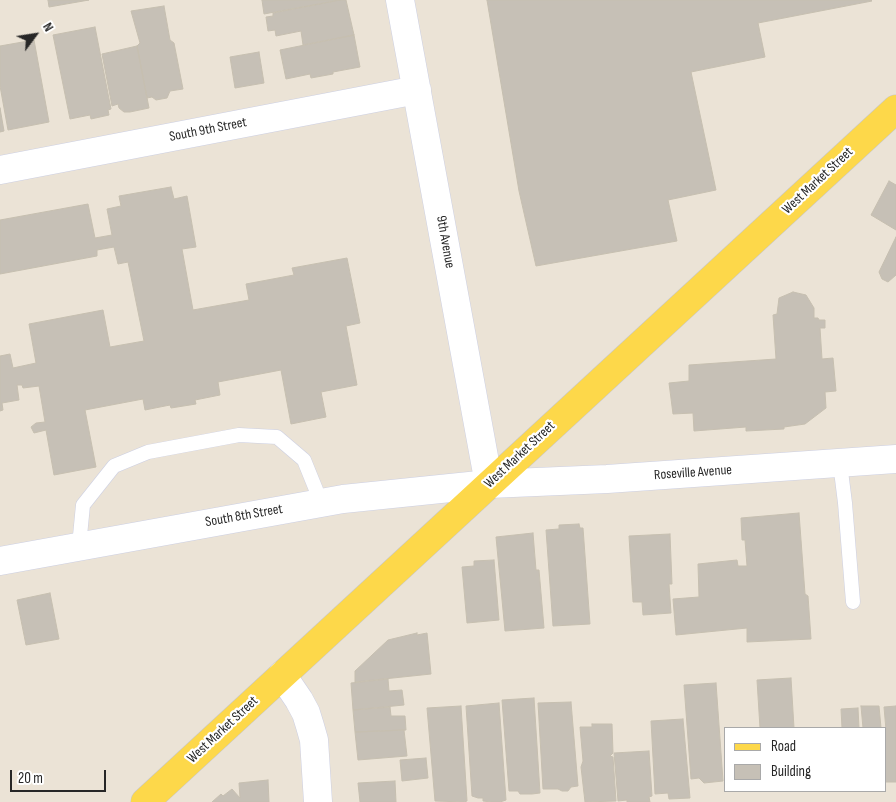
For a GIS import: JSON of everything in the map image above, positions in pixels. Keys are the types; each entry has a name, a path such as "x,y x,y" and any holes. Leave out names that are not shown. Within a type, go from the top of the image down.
{"main road":[{"name":"West Market Street","path":"145,802 896,109"}],"street":[{"name":"9th Avenue","path":"400,0 489,484"},
{"name":"South 9th Street","path":"0,170 417,90"},
{"name":"Roseville Avenue","path":"489,484 607,479 896,459"},
{"name":"South 8th Street","path":"0,561 321,502 489,484"},
{"path":"282,675 300,700 314,740 318,802"}],"lane":[{"path":"79,546 83,505 114,466 148,452 166,448 239,435 278,436 304,460 321,502"},
{"path":"840,463 853,602"}],"building":[{"path":"48,0 89,0 49,7"},
{"path":"262,0 340,0 264,14"},
{"path":"346,0 354,35 303,45 301,31 276,36 275,30 268,31 266,17 273,16 273,13"},
{"path":"487,0 872,1 758,23 765,57 691,72 716,190 668,200 677,241 536,266 519,191"},
{"path":"164,6 170,40 174,43 183,89 170,91 167,98 156,100 152,97 147,98 137,46 140,43 131,11"},
{"path":"95,27 111,109 108,110 109,115 91,119 90,115 70,119 53,35"},
{"path":"354,35 360,67 311,78 310,74 286,79 280,50"},
{"path":"34,40 49,122 8,130 0,86 0,46"},
{"path":"137,46 149,108 124,112 119,108 118,104 112,106 102,54"},
{"path":"259,52 264,83 235,88 230,57"},
{"path":"0,108 4,131 0,132"},
{"path":"889,181 896,185 896,230 871,215"},
{"path":"171,187 174,199 187,196 196,247 182,249 193,310 249,300 246,284 294,275 292,268 347,258 360,323 346,326 357,385 321,392 326,417 291,424 281,370 218,382 220,395 195,400 196,404 171,408 170,405 145,410 143,399 85,410 96,467 54,475 46,430 34,433 31,427 36,423 45,422 39,386 23,388 22,385 17,385 19,400 2,403 3,410 0,411 0,356 10,354 13,368 36,363 29,324 103,310 110,347 144,341 128,262 118,264 114,247 97,250 97,256 0,274 0,220 88,204 95,238 112,235 107,209 121,206 119,196"},
{"path":"896,237 896,275 888,282 882,279 879,272"},
{"path":"793,292 806,295 814,308 814,318 825,320 825,328 820,328 822,359 833,358 836,391 825,392 826,408 805,424 784,427 784,429 746,431 746,427 694,431 693,413 673,414 669,383 689,381 689,365 776,359 773,315 777,314 779,298"},
{"path":"799,513 805,594 808,596 811,639 747,642 747,628 676,635 673,599 699,597 698,564 737,560 738,566 747,566 745,540 742,540 741,518"},
{"path":"579,524 580,528 583,528 590,624 553,626 546,530 559,529 559,525"},
{"path":"533,533 536,570 539,570 544,628 505,631 496,537"},
{"path":"670,534 672,584 669,584 671,613 643,615 642,602 633,602 629,536"},
{"path":"494,560 499,620 467,623 462,567 474,566 474,561"},
{"path":"50,593 59,639 26,645 17,600"},
{"path":"417,633 417,635 427,633 431,674 355,682 355,671 388,640"},
{"path":"791,678 794,727 760,727 757,680"},
{"path":"388,679 389,691 402,690 404,705 353,710 351,683"},
{"path":"716,683 723,781 704,783 699,778 691,779 684,685"},
{"path":"534,698 540,793 520,794 518,791 509,791 502,700"},
{"path":"571,702 578,786 571,787 568,791 543,789 538,703"},
{"path":"499,703 506,800 491,802 472,796 466,706"},
{"path":"461,706 467,801 435,801 427,708"},
{"path":"861,706 879,706 881,727 863,727"},
{"path":"896,706 896,782 886,782 884,707"},
{"path":"390,707 391,716 405,716 406,730 355,732 353,710"},
{"path":"858,708 859,727 842,727 841,709"},
{"path":"683,719 690,798 669,799 668,793 655,794 651,721"},
{"path":"592,724 612,724 613,753 610,756 613,757 616,801 585,802 581,767 583,761 580,727 592,727"},
{"path":"404,730 407,756 358,760 355,732"},
{"path":"649,751 652,796 649,797 650,802 618,801 614,753"},
{"path":"426,758 428,778 402,781 400,760"},
{"path":"268,780 269,802 212,802 221,794 223,796 232,789 240,798 239,783"},
{"path":"395,781 396,802 360,802 358,783"}]}
